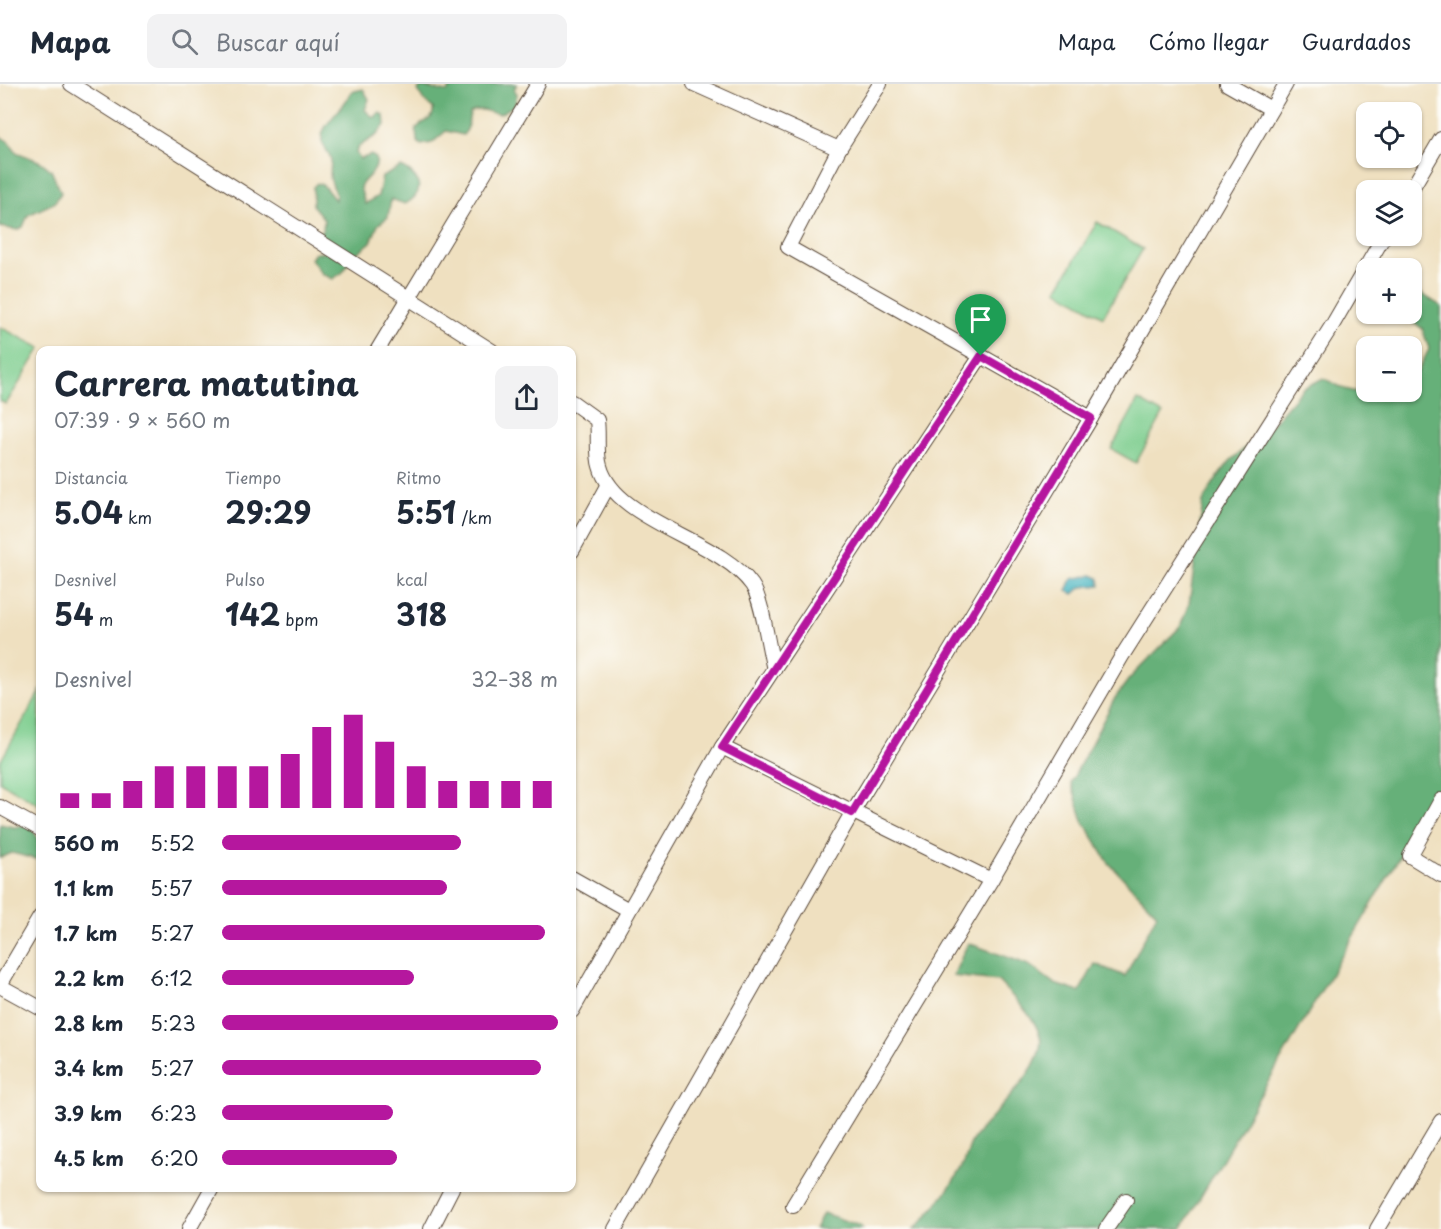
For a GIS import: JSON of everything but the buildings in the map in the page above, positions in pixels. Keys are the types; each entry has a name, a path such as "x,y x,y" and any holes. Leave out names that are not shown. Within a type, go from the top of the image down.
{"street":[{"path":"71,84 484,346"},
{"path":"379,346 538,84"},
{"path":"694,84 725,90 839,149"},
{"path":"880,84 839,149 788,247 1091,418"},
{"path":"1227,84 1271,109"},
{"path":"615,1229 852,813 1091,418 1286,84"},
{"path":"1418,180 1439,147"},
{"path":"793,1206 991,880 1122,656 1333,324 1378,246"},
{"path":"576,1004 627,909 722,747 981,356"},
{"path":"576,405 597,420 600,442 599,464 608,486 628,503 731,564 754,588 774,669"},
{"path":"576,544 608,486"},
{"path":"722,747 991,880"},
{"path":"1441,800 1410,856 1441,875"},
{"path":"0,807 36,826"},
{"path":"576,880 627,909"},
{"path":"36,924 0,986 36,1006"},
{"path":"1377,1229 1441,1122"},
{"path":"189,1229 210,1192"},
{"path":"431,1229 451,1192"},
{"path":"1106,1229 1126,1200"}],"green space":[{"path":"454,84 517,84 514,89 517,94 515,105 500,114 482,110 474,111 470,113 467,130 463,135 446,131 432,143 421,145 417,141 416,129 432,116 433,108 424,101 418,90 422,87 447,92"},
{"path":"363,89 369,99 365,110 374,118 379,113 384,115 385,125 377,135 358,147 356,153 360,159 371,155 376,158 374,171 360,187 365,204 378,196 382,177 401,167 417,180 418,190 412,200 405,204 391,199 388,217 378,225 371,242 352,257 343,272 333,279 322,274 311,259 315,253 329,252 317,233 323,230 324,219 313,206 313,187 317,183 323,185 335,200 336,195 330,178 331,159 322,142 322,135 351,92"},
{"path":"0,136 9,142 16,152 41,162 51,170 61,193 54,203 28,215 23,227 18,230 0,227"},
{"path":"1097,222 1143,249 1103,317 1057,290"},
{"path":"1422,294 1441,306 1441,786 1182,1229 914,1229 949,1188 964,1163 972,1141 1027,1075 1040,1048 1040,1036 1033,1021 998,981 953,976 968,943 1029,965 1055,984 1079,992 1095,964 1125,976 1157,914 1108,862 1083,821 1071,782 1115,698 1129,679 1180,627 1189,604 1203,502 1214,482 1230,461 1270,426 1302,389 1323,378 1356,392 1356,402 1422,402 1422,363 1429,349 1422,328 1415,324 1422,324"},
{"path":"0,327 37,346 36,356 6,404 0,401"},
{"path":"1138,400 1163,414 1136,463 1111,449"},
{"path":"36,698 36,803 0,782 0,762"},
{"path":"0,824 14,827 30,824 36,835 36,859 12,853 0,858"},
{"path":"823,1213 860,1226 863,1229 815,1229"}],"water":[{"path":"1092,575 1099,578 1100,585 1082,587 1074,594 1067,591 1072,579"}],"route":[{"path":"981,356 1091,418 852,813 722,747 981,356"}]}
